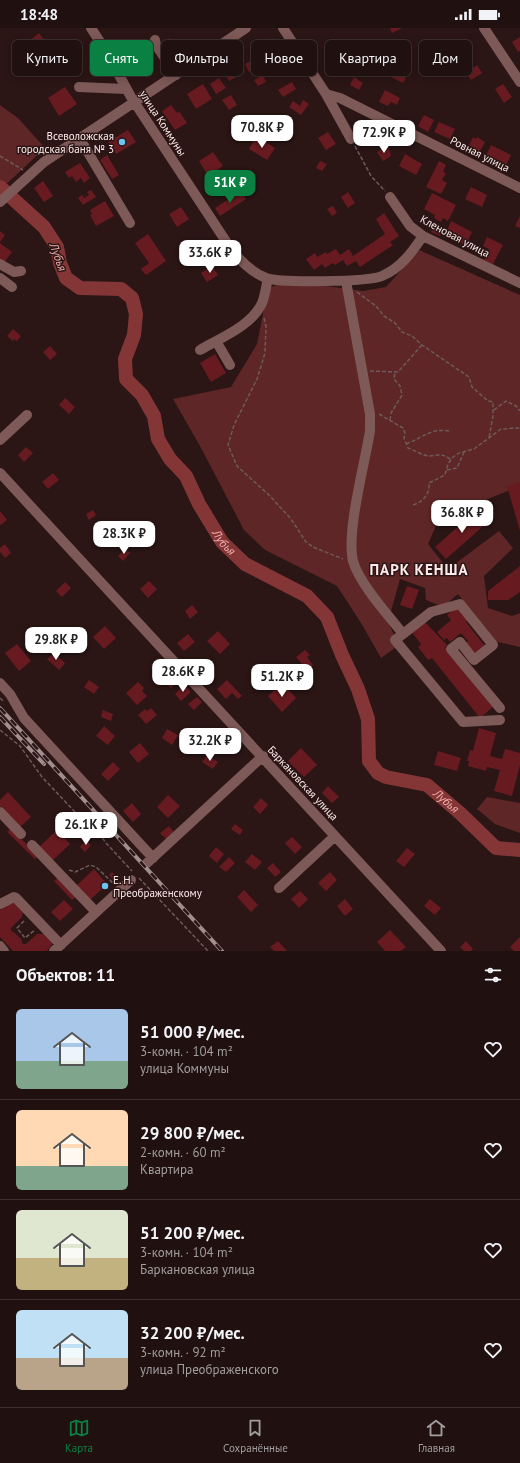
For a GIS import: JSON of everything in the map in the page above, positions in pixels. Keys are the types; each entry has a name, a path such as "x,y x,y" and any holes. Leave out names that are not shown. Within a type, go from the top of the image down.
{"street":[{"name":"улица Коммуны","path":"90,28 106,51 126,89 231,249 241,262 253,272 268,279"},
{"path":"283,28 326,94 351,139"},
{"path":"484,28 518,75"},
{"path":"225,40 241,29"},
{"path":"155,40 156,45 161,52"},
{"path":"0,202 23,176 174,76"},
{"path":"79,87 126,89"},
{"name":"Ровная улица","path":"326,94 340,98 520,188"},
{"path":"80,139 130,223"},
{"name":"Кленовая улица","path":"390,197 410,226 423,236 520,283"},
{"path":"200,350 240,327 254,316 262,303 268,279 346,282 381,277 395,269 410,256 423,236"},
{"path":"0,264 14,272 21,271"},
{"path":"0,278 12,287"},
{"path":"346,282 370,414 370,431 352,533 353,560 358,573 382,608 403,634"},
{"path":"216,341 230,365"},
{"path":"0,440 27,415"},
{"name":"Баркановская улица","path":"0,473 441,951"},
{"path":"500,708 451,649 460,642 474,660 493,645 460,604 431,612 395,640 463,722 500,720"},
{"path":"0,683 10,694 24,718 150,861 262,756"},
{"path":"0,812 21,834"},
{"path":"279,888 336,836"},
{"path":"32,845 96,912"},
{"path":"0,904 14,897 16,898 58,948 130,881"},
{"path":"0,946 4,951"}],"path":[{"path":"90,139 109,138"},
{"path":"351,139 371,176 390,197"},
{"path":"0,156 23,176"},
{"path":"346,282 376,306 384,316 394,323 402,332 412,336 422,345 469,376 472,387 488,401 493,402 494,410 489,438"},
{"path":"263,315 266,327 263,359 258,379 234,425 228,444 237,466 270,496 291,519 306,542 337,557 353,560"},
{"path":"363,373 382,370 398,372 422,345"},
{"path":"390,420 391,413 402,395 400,386 394,379 395,372"},
{"path":"494,410 506,401 510,402 519,409"},
{"path":"370,414 381,414 403,428 405,433 404,438 408,448 429,456 437,454 446,456 451,460"},
{"path":"413,505 422,500 430,489 429,483 445,475 451,460 459,453 474,449 501,429 520,428"},
{"path":"406,444 418,440 431,431 449,431"},
{"path":"447,470 457,468 464,452"},
{"path":"0,730 20,746 42,777 75,812 93,825 121,861 130,881 208,951"},
{"path":"68,870 75,872 90,865 96,867 109,881 130,881"},
{"path":"26,919 17,927 17,930 26,938 36,929"}],"shaded area":[{"path":"0,105 18,118 45,148 0,190"},
{"path":"273,118 283,123 286,128 284,133 279,135 275,134 275,128 270,128 268,125 269,120"},
{"path":"419,250 520,295 520,486 439,519 428,544 448,569 499,531 513,548 484,576 488,608 512,616 520,613 520,647 494,641 458,594 443,607 426,600 425,588 400,579 388,622 399,645 381,658 337,586 265,550 244,530 200,446 173,399 231,387 257,344 268,288 290,281 363,291 386,287"},
{"path":"487,797 520,803 520,833 495,824 477,809"}],"building":[{"path":"390,28 402,28 392,33"},
{"path":"39,33 44,40 30,40"},
{"path":"520,37 520,51 518,52 512,42"},
{"path":"251,61 251,71 249,72 245,64"},
{"path":"477,65 482,73 471,80 468,76 472,76 472,69"},
{"path":"226,76 238,76 229,81"},
{"path":"263,76 266,82 258,86 254,80"},
{"path":"403,76 406,78 403,83 391,77"},
{"path":"354,77 363,83 359,90 350,85"},
{"path":"219,78 226,88 216,94 210,84"},
{"path":"292,82 296,89 283,97 278,90"},
{"path":"203,84 212,99 196,109 187,94"},
{"path":"503,84 512,97 504,103 495,89"},
{"path":"65,87 77,104 59,116 48,98"},
{"path":"385,90 400,98 397,105 391,102 388,106 379,102"},
{"path":"231,95 237,105 229,110 222,100"},
{"path":"303,100 309,104 301,115 289,107 293,101 300,106"},
{"path":"171,105 177,113 179,111 187,123 175,130 162,111"},
{"path":"424,115 434,120 428,132 418,126"},
{"path":"439,122 455,129 450,139 434,132"},
{"path":"247,125 251,132 243,137 239,130"},
{"name":"Всеволожская городская баня № 3","path":"128,130 136,142 116,154 108,142"},
{"path":"328,132 336,144 326,150 318,138"},
{"path":"372,137 376,143 371,146 367,140"},
{"path":"473,137 476,139 477,137 485,142 479,153 471,149 472,147 469,145"},
{"path":"255,139 262,143 264,141 275,148 267,160 249,149"},
{"path":"491,145 511,155 506,165 486,156"},
{"path":"385,147 387,150 389,148 391,156 383,161 377,152"},
{"path":"213,152 223,166 208,176 199,161"},
{"path":"405,154 422,164 416,175 399,166"},
{"path":"107,155 119,175 112,179 100,160"},
{"path":"320,161 327,164 322,171 316,168"},
{"path":"439,161 446,165 443,172 446,173 442,180 447,183 441,194 426,187"},
{"path":"80,163 90,178 84,183 81,178 76,182 72,176 69,178 65,172"},
{"path":"43,181 53,196 44,202 34,188"},
{"path":"471,187 487,195 482,207 465,199"},
{"path":"91,190 96,197 83,205 78,198 82,195 84,198 89,195 87,192"},
{"path":"241,191 246,199 220,216 215,208"},
{"path":"348,192 355,203 348,208 341,197"},
{"path":"432,193 456,205 448,221 443,218 441,222 434,218 435,215 424,209"},
{"path":"105,201 114,216 96,226 90,215 92,214 90,210"},
{"path":"333,206 337,213 332,216 327,209"},
{"path":"181,207 189,219 177,227 169,214"},
{"path":"384,213 399,236 390,242 393,245 360,267 356,261 347,266 343,260 335,265 333,263 325,268 322,264 314,270 306,259 315,253 317,257 336,249 340,255 349,249 353,256 385,234 376,219"},
{"path":"520,216 520,228 515,226"},
{"path":"451,221 472,232 466,245 445,235"},
{"path":"435,224 443,229 440,236 431,232"},
{"path":"0,231 5,235 0,242"},
{"path":"148,234 166,261 146,275 141,269 149,263 135,243"},
{"path":"487,237 503,245 493,264 484,260 489,249 483,246"},
{"path":"0,243 12,252 3,264 0,262"},
{"path":"212,266 218,275 207,282 201,273"},
{"path":"13,329 21,336 17,341 14,339 13,341 7,336"},
{"path":"50,346 57,354 50,360 43,352"},
{"path":"215,354 226,373 211,382 200,363"},
{"path":"65,398 75,407 69,414 59,405"},
{"path":"26,447 33,453 24,462 18,455"},
{"path":"53,473 59,480 48,489 42,482"},
{"path":"520,482 520,531 507,486"},
{"path":"478,509 489,521 446,559 435,547"},
{"path":"93,510 96,515 89,520 86,514"},
{"path":"0,511 7,520 1,525 0,524"},
{"path":"102,537 106,541 101,547 97,542"},
{"path":"5,544 11,553 5,558 0,552 0,548"},
{"path":"125,549 130,553 123,561 118,556"},
{"path":"520,566 520,592 508,600 488,600 488,591"},
{"path":"149,581 157,589 148,598 140,589"},
{"path":"65,582 71,588 62,597 56,591"},
{"path":"407,586 419,590 412,609 400,605"},
{"path":"192,605 198,612 190,619 185,611"},
{"path":"457,606 471,618 466,622 485,646 473,655 464,644 468,641 461,633 450,642 447,638 444,640 437,632 451,620 447,615"},
{"path":"423,620 447,645 445,647 493,707 480,718 432,658 428,660 418,647 421,644 410,630"},
{"path":"105,626 116,638 104,649 93,637"},
{"path":"218,631 230,644 220,654 207,641"},
{"path":"188,634 195,642 184,651 177,643"},
{"path":"17,644 31,661 19,671 5,653"},
{"path":"305,650 310,655 307,657 313,665 307,670 296,657"},
{"path":"54,653 65,663 59,670 47,659"},
{"path":"160,658 165,663 156,672 151,666"},
{"path":"271,665 279,673 268,684 261,676"},
{"path":"176,674 180,679 171,688 166,683"},
{"path":"89,680 99,687 94,694 84,687"},
{"path":"227,680 242,696 238,699 232,693 226,699 217,689"},
{"path":"138,682 144,688 142,691 147,696 137,705 126,693"},
{"path":"184,685 191,692 181,701 175,694"},
{"path":"279,686 283,691 286,687 296,698 282,712 268,696"},
{"path":"197,697 202,702 194,710 188,704"},
{"path":"151,708 157,715 146,724 138,715 145,709 147,711"},
{"path":"103,710 113,714 111,721 101,717"},
{"path":"104,726 115,736 108,745 96,736"},
{"path":"479,728 496,733 490,756 502,759 505,749 520,753 520,765 512,796 494,791 500,770 487,767 486,771 468,766 469,761 467,761 470,750 473,751"},
{"path":"167,729 178,735 172,745 162,738"},
{"path":"140,743 149,754 138,763 129,752"},
{"path":"301,748 317,765 304,777 288,761"},
{"path":"438,751 461,758 457,771 434,765"},
{"path":"207,755 218,762 213,769 202,762"},
{"path":"113,762 120,769 108,781 101,774"},
{"path":"328,786 339,797 332,803 322,793"},
{"path":"8,792 31,817 20,827 0,806 0,800"},
{"path":"168,795 180,806 168,818 157,807"},
{"path":"261,798 268,805 260,814 253,807"},
{"path":"132,803 141,814 133,822 123,811"},
{"path":"235,824 243,830 240,835 231,829"},
{"path":"169,826 174,832 166,839 160,833"},
{"path":"11,828 38,856 35,859 7,832"},
{"path":"57,830 70,844 52,861 39,847"},
{"path":"292,837 302,847 295,854 285,843"},
{"path":"86,840 91,845 85,852 80,847"},
{"path":"216,847 224,854 217,863 209,856"},
{"path":"407,848 415,854 404,867 396,861"},
{"path":"252,854 262,862 255,870 245,862"},
{"path":"229,857 235,863 226,872 219,867"},
{"path":"273,863 281,872 275,877 267,868"},
{"path":"94,869 107,884 89,901 76,886"},
{"path":"112,872 118,878 115,882 109,875"},
{"path":"330,872 337,880 326,891 318,883"},
{"path":"59,877 76,897 72,900 54,881"},
{"path":"244,890 258,905 251,912 237,897"},
{"path":"300,891 308,899 299,908 291,899"},
{"path":"345,899 353,909 345,916 337,906"},
{"path":"430,899 441,908 435,915 424,906"},
{"path":"64,900 73,909 60,921 51,912"},
{"path":"12,901 23,911 22,917 11,928 11,931 21,939 23,944 26,944 37,934 44,934 53,943 47,951 13,951 0,937 0,910"},
{"path":"390,930 406,947 401,951 385,951 377,942"},
{"path":"520,937 520,951 514,951 510,947"},
{"path":"278,941 287,951 274,951 270,947"},
{"path":"466,941 473,949 471,951 464,951 460,947"}],"waterway":[{"name":"Лубья","path":"0,187 44,227 57,247 60,263 66,278 80,288 121,289 132,298 136,314 134,335 125,359 126,379 142,395 154,416 158,439 170,459 186,476 199,504 222,542 245,564 307,596 327,617 342,655 358,689 368,719 369,761 378,773 386,777 427,785 460,813 496,848 520,850"}],"railway":[{"path":"0,708 222,951"},
{"path":"0,717 44,764"}],"place":[{"name":"Всеволожская городская баня № 3","path":"122,142"},
{"name":"Е. Н. Преображенскому","path":"105,886"}],"district":[{"name":"ПАРК КЕНША","path":"419,570"}]}
